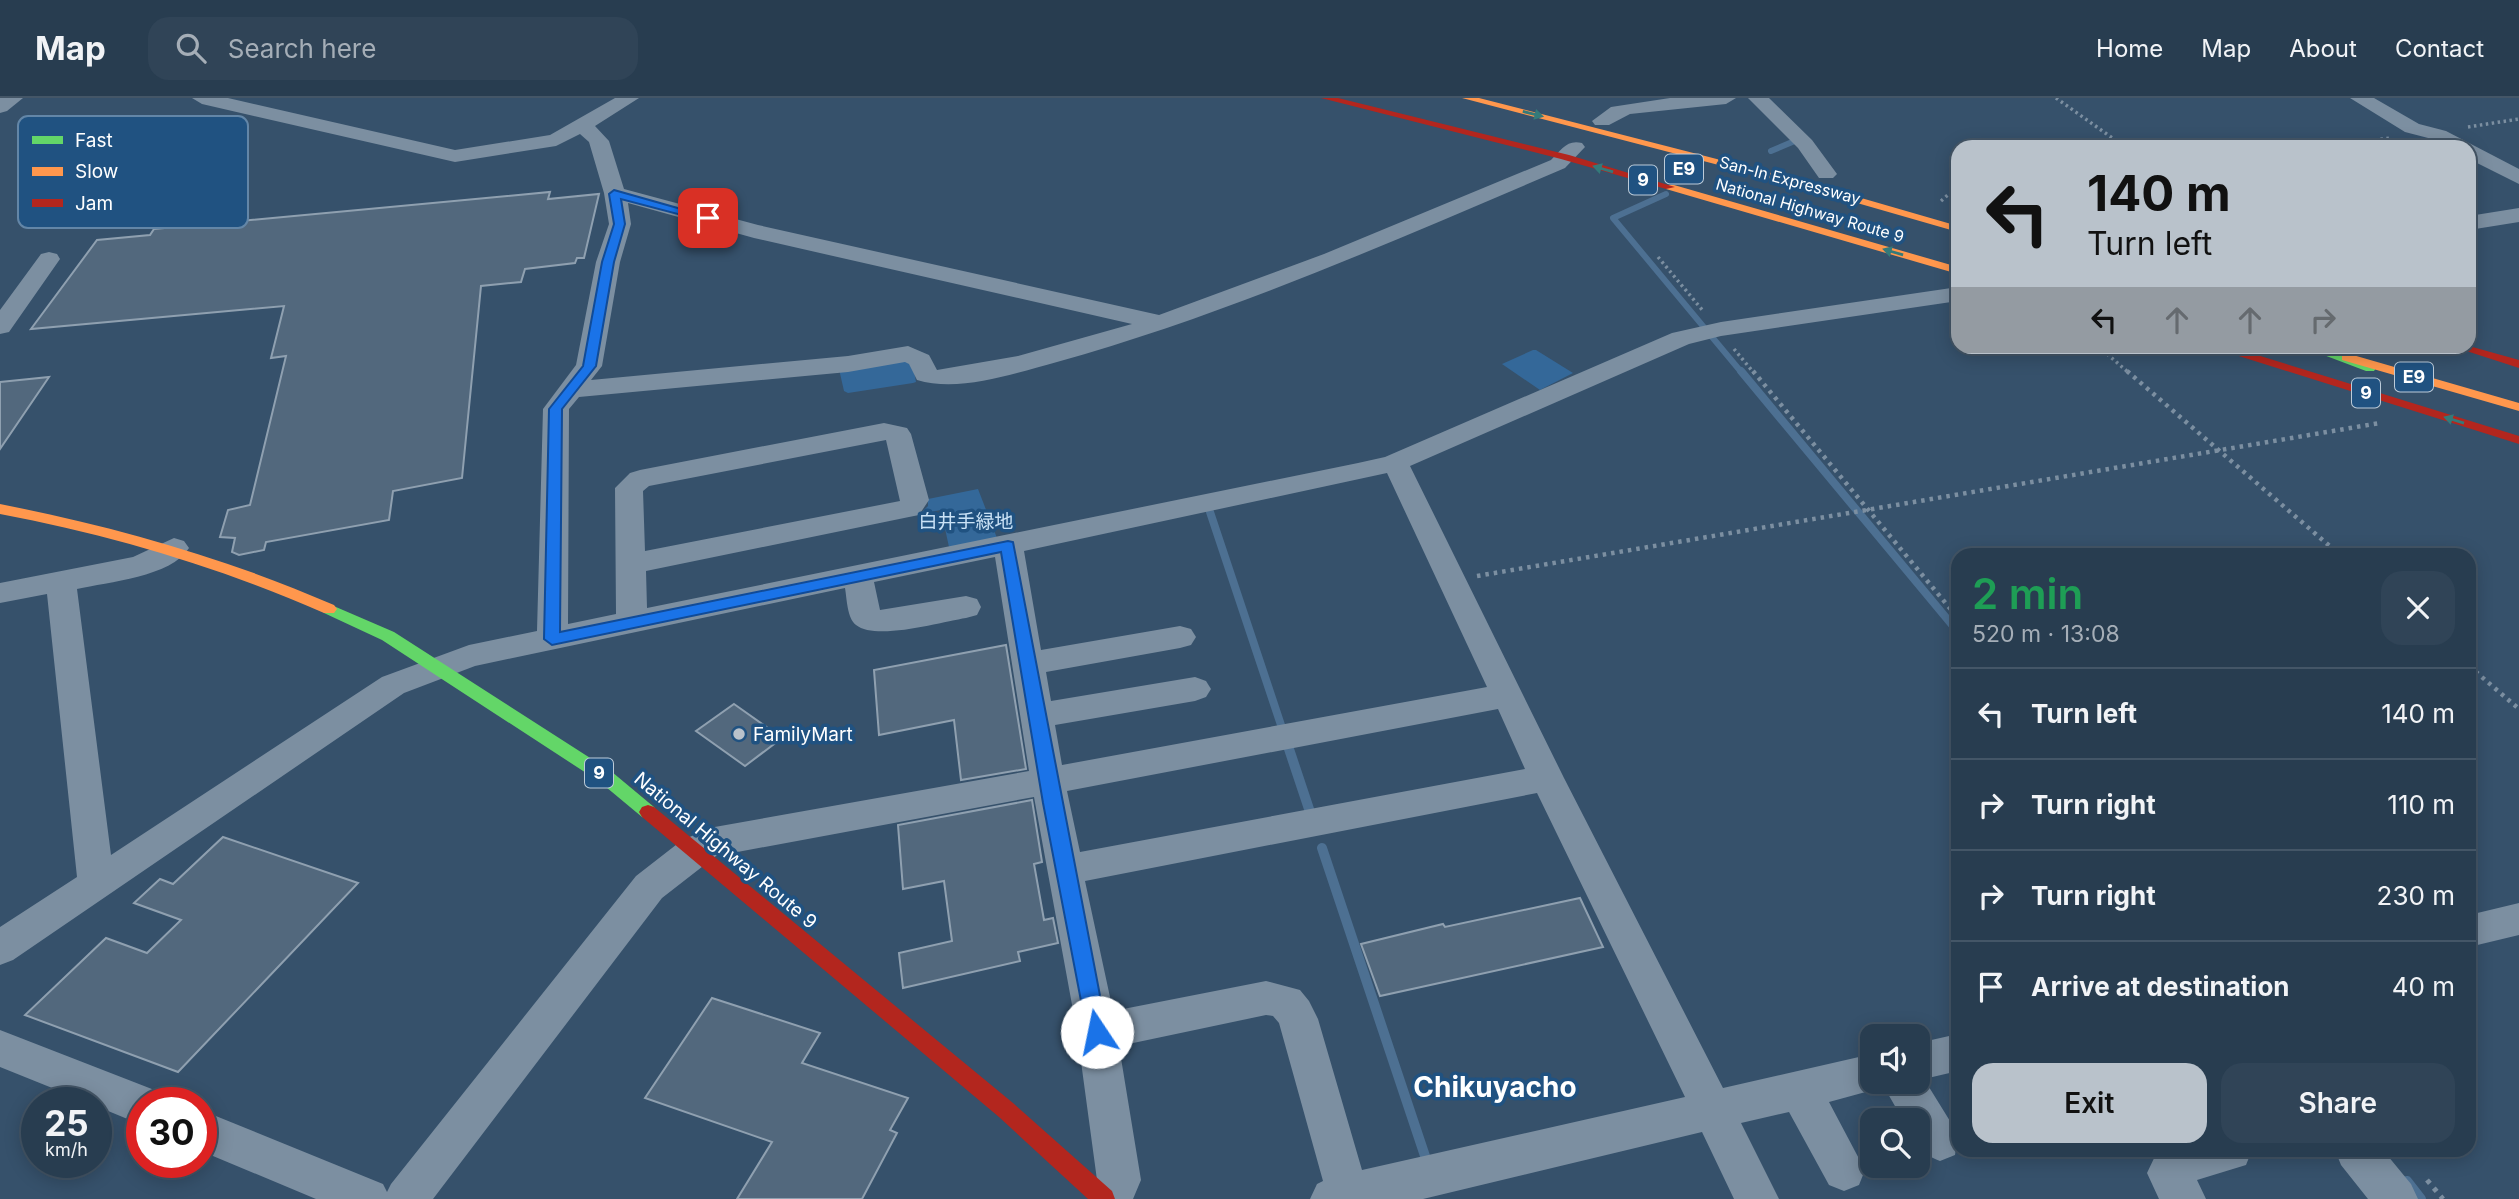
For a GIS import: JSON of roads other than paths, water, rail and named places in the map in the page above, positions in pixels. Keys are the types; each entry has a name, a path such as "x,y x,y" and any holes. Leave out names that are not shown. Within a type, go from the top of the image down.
{"highway":[{"name":"National Highway Route 9","path":"1326,98 1570,153 1951,269"},
{"path":"1532,98 1557,104"},
{"name":"San-In Expressway","path":"1463,104 1795,182 1951,227"},
{"name":"San-In Expressway","path":"1463,104 1951,244"},
{"path":"1601,117 1633,123"},
{"name":"National Highway Route 9","path":"1684,137 1832,176"},
{"path":"2476,352 2519,364"},
{"name":"9","path":"2239,354 2519,440"},
{"path":"2332,354 2519,414"},
{"name":"E9","path":"2335,354 2519,407"},
{"name":"National Highway Route 9","path":"0,509 73,522 174,548 266,580 388,636 606,777 1006,1110 1104,1199"}],"street":[{"path":"0,107 13,98"},
{"path":"202,98 455,156 556,140 629,98"},
{"path":"1601,117 1630,108 1726,98"},
{"path":"1758,98 1805,144 1832,176"},
{"path":"2360,98 2412,128 2449,140"},
{"path":"552,639 556,409 589,366 608,262 620,224 599,141 591,132 581,127"},
{"path":"571,390 849,364 908,354 920,360 926,375 936,378 978,374 1163,323 1558,164 1570,153"},
{"path":"2476,155 2519,178"},
{"path":"614,194 754,230 1163,323"},
{"path":"2476,222 2519,215"},
{"path":"0,327 49,259"},
{"path":"0,948 393,685 469,656 1008,546 1394,463 1681,338 1951,295"},
{"path":"631,564 909,508 915,500 898,434 884,431 639,479 629,488 632,623"},
{"path":"1394,463 1547,778 1757,1199"},
{"path":"1008,546 1048,781 1097,1032 1119,1180 1111,1199"},
{"path":"0,593 141,566 174,548"},
{"path":"858,577 866,617 876,622 967,607"},
{"path":"61,581 96,882"},
{"path":"1028,664 1180,637"},
{"path":"1037,716 1195,688"},
{"path":"407,1199 649,887 694,851 709,843 1508,695"},
{"path":"1065,870 1547,778"},
{"path":"2476,929 2519,919"},
{"path":"1097,1032 1266,998 1286,1002 1298,1019 1340,1197 1860,1076"},
{"path":"0,1048 126,1099"},
{"path":"1930,1059 1951,1054"},
{"path":"1799,1090 1844,1170"},
{"path":"1910,1094 1940,1141"},
{"path":"217,1137 368,1199"},
{"path":"2184,1199 2168,1173 2172,1167 2207,1157"},
{"path":"2362,1157 2396,1199"}],"waterway":[{"path":"1771,151 1797,140"},
{"path":"1666,194 1613,218 1742,373"},
{"path":"1741,371 1951,624"},
{"path":"1210,512 1283,731"},
{"path":"1287,743 1311,815"},
{"path":"1322,848 1427,1162"},
{"path":"2407,1181 2421,1199"}],"place":[{"name":"FamilyMart","path":"739,734"}],"district":[{"name":"Chikuyacho","path":"1495,1087"}],"park label":[{"name":"白井手緑地","path":"966,521"}]}
